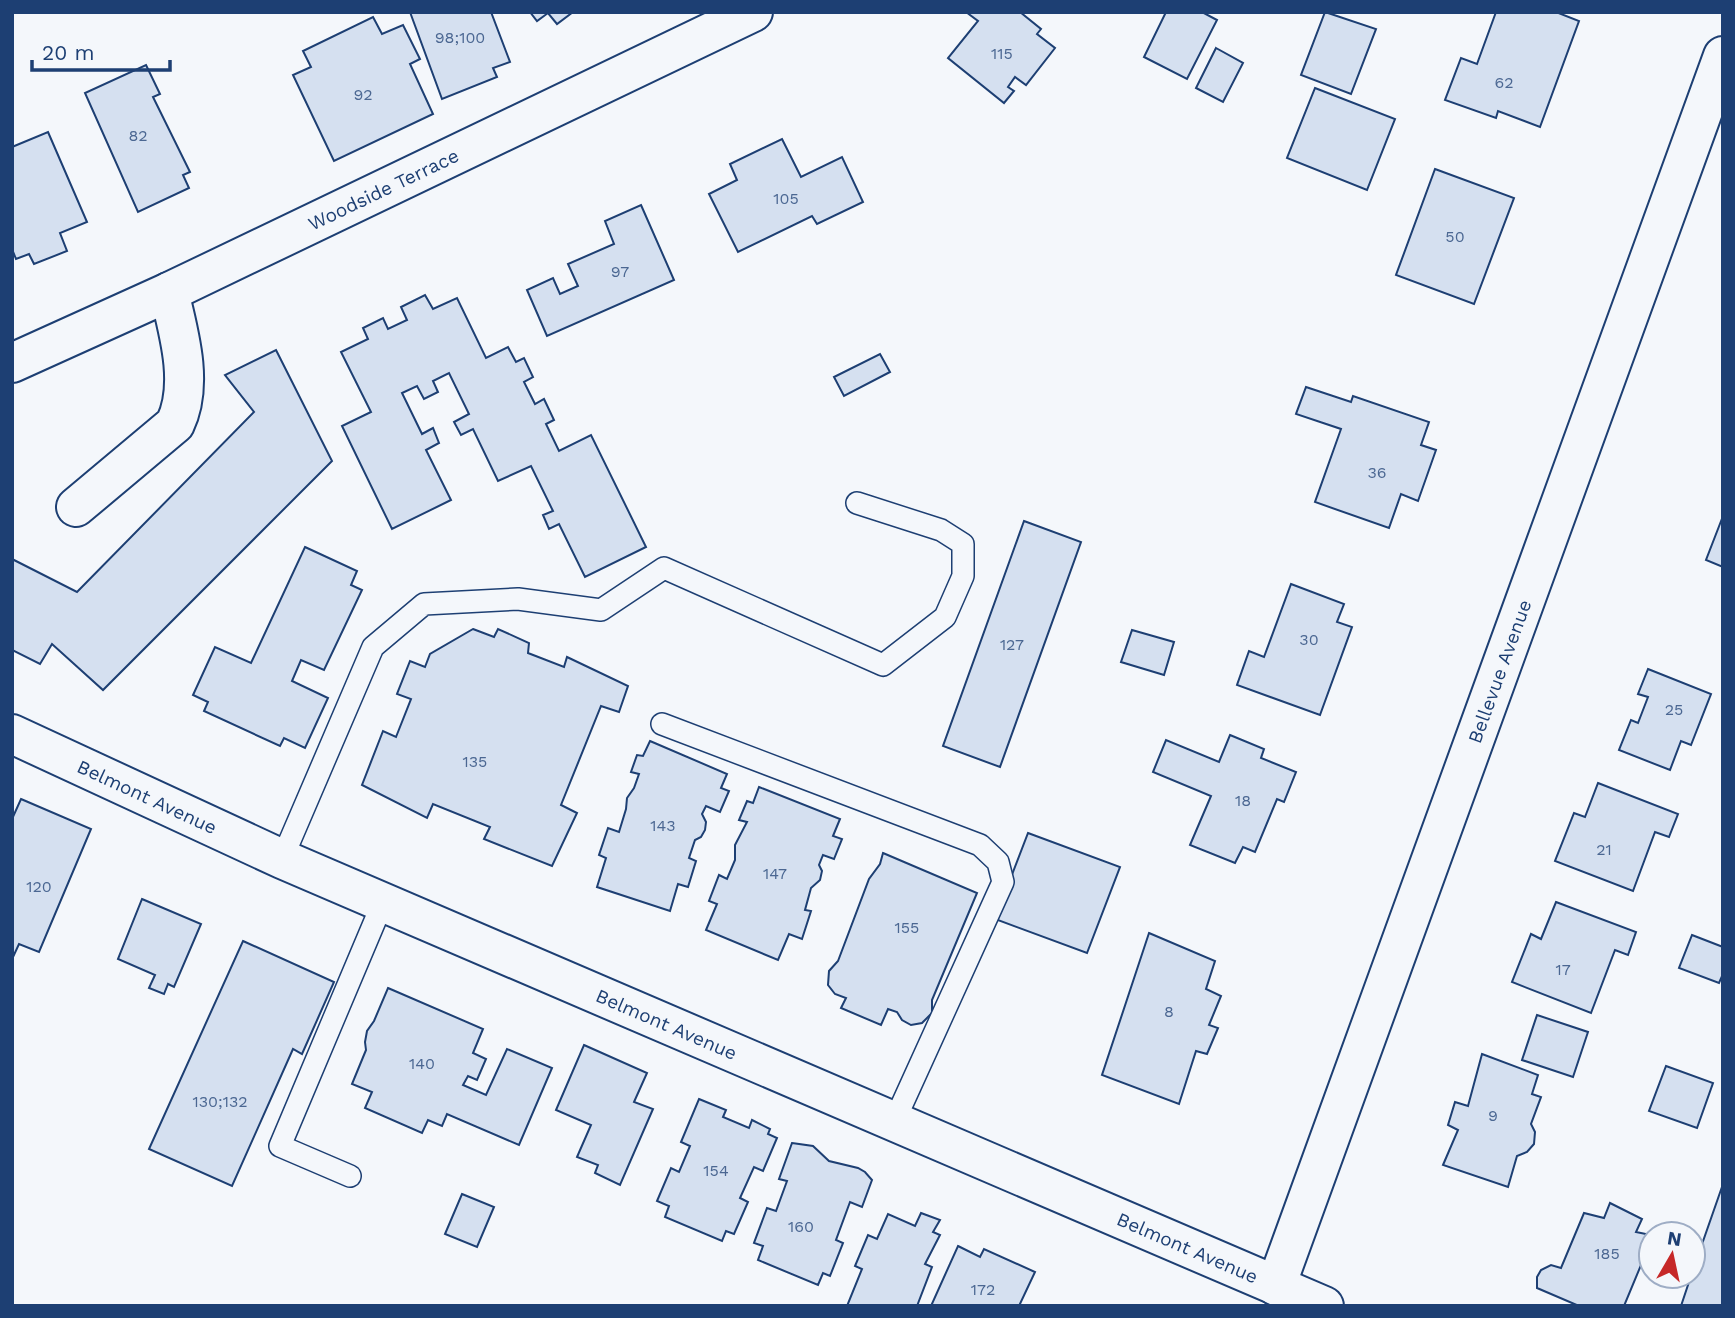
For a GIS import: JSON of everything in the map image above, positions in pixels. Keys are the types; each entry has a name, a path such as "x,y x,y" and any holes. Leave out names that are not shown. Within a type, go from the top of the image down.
{"street":[{"name":"Woodside Terrace","path":"12,363 169,292 753,12"},
{"name":"Bellevue Avenue","path":"1276,1286 1723,55"},
{"path":"76,507 174,424 182,408 183,362 169,292"},
{"name":"Belmont Avenue","path":"12,734 282,859 1324,1306"}],"lane":[{"path":"282,859 373,647 424,604 518,599 601,611 664,568 883,665 945,617 963,576 963,544 941,530 858,503"},
{"path":"662,724 980,845 998,862 1003,882 894,1122"},
{"path":"351,1176 280,1146 383,902"}],"building":[{"path":"410,12 491,12 510,62 493,68 497,77 442,99"},
{"path":"530,12 573,12 557,24 548,13 537,21"},
{"path":"966,12 1020,12 1041,29 1037,34 1055,48 1026,85 1015,77 1008,87 1014,91 1004,103 948,58 978,21"},
{"path":"1166,12 1202,12 1217,20 1187,79 1144,57"},
{"path":"1325,12 1376,29 1351,94 1301,75"},
{"path":"1496,12 1556,12 1579,21 1540,127 1498,111 1496,118 1445,100 1461,58 1477,64"},
{"path":"373,17 382,34 403,25 420,59 410,64 433,114 334,161 293,75 311,67 303,51"},
{"path":"1216,48 1243,63 1223,102 1196,88"},
{"path":"146,65 160,94 153,97 190,172 183,175 189,188 138,212 85,93"},
{"path":"1315,88 1395,119 1367,190 1287,158"},
{"path":"48,132 87,222 60,233 67,251 34,264 29,254 16,259 12,249 12,147"},
{"path":"782,139 801,177 842,157 863,202 817,224 812,216 738,252 709,194 737,180 730,164"},
{"path":"1435,169 1514,198 1474,304 1396,275"},
{"path":"641,205 674,280 547,336 527,290 553,278 560,294 578,286 568,264 614,244 605,221"},
{"path":"425,295 433,309 457,298 486,358 508,347 516,362 524,358 533,377 524,382 535,404 544,399 554,420 546,424 559,451 591,435 646,547 585,577 559,524 549,529 543,515 553,511 531,466 498,481 473,429 461,435 454,422 469,414 449,373 433,381 438,392 424,399 417,386 402,393 422,434 433,428 439,443 426,450 451,500 392,529 342,426 371,412 341,352 368,339 363,328 383,318 388,329 407,320 401,307"},
{"path":"276,350 332,461 103,690 52,644 40,664 12,650 12,559 77,592 254,412 225,375"},
{"path":"880,354 890,372 844,396 834,377"},
{"path":"1306,387 1351,402 1353,396 1429,422 1421,445 1436,450 1418,501 1401,494 1389,528 1315,502 1341,429 1296,414"},
{"path":"1723,516 1723,567 1706,560"},
{"path":"1024,521 1081,542 1000,767 943,746"},
{"path":"305,547 357,571 351,585 362,590 324,670 301,660 292,681 328,698 305,748 284,738 280,746 204,711 208,702 193,695 215,647 251,663"},
{"path":"1291,584 1344,604 1337,622 1352,627 1320,715 1237,685 1249,651 1264,657"},
{"path":"473,629 494,637 498,629 529,643 528,653 564,667 567,657 628,686 619,712 601,706 561,805 577,813 552,866 484,839 490,827 433,804 427,818 362,785 383,731 396,737 411,699 397,694 410,661 425,667 430,654"},
{"path":"1132,630 1174,642 1164,675 1121,662"},
{"path":"1648,669 1711,694 1691,745 1681,741 1670,770 1619,750 1631,720 1638,723 1648,697 1638,694"},
{"path":"1230,735 1264,749 1261,758 1296,772 1284,802 1277,799 1255,852 1243,847 1235,863 1190,845 1211,796 1153,772 1166,740 1219,762"},
{"path":"650,741 727,774 721,788 729,791 720,812 706,806 702,814 706,822 705,830 701,837 695,840 689,858 696,861 688,887 678,884 670,911 597,887 606,858 599,855 608,828 619,832 627,798 639,774 631,772 637,755 643,756"},
{"path":"1598,783 1678,814 1669,837 1655,832 1633,891 1555,861 1574,813 1585,817"},
{"path":"759,787 840,819 833,836 842,839 834,859 823,855 819,865 822,871 820,880 811,888 805,910 811,911 802,939 789,934 778,960 706,930 717,904 709,901 719,875 727,879 735,860 735,845 747,822 739,820 747,801 753,803"},
{"path":"21,799 91,829 39,952 19,944 13,957 12,819"},
{"path":"1028,833 1120,867 1087,953 995,919"},
{"path":"883,853 977,893 932,1000 932,1013 922,1023 911,1025 902,1020 897,1012 888,1009 881,1025 841,1008 846,998 835,994 828,985 829,971 838,961 869,879 880,864"},
{"path":"142,899 201,924 174,987 168,984 164,994 149,988 155,975 118,959"},
{"path":"1556,902 1636,932 1628,955 1615,950 1591,1013 1512,982 1531,934 1541,939"},
{"path":"1149,933 1215,961 1206,989 1221,996 1209,1025 1218,1028 1207,1054 1196,1051 1179,1104 1102,1075"},
{"path":"1692,935 1723,947 1723,974 1719,983 1679,968"},
{"path":"243,941 334,982 302,1054 293,1049 232,1186 149,1149"},
{"path":"388,988 483,1029 473,1053 486,1059 477,1080 468,1076 463,1085 486,1095 507,1049 552,1068 519,1145 447,1114 442,1126 428,1120 422,1133 365,1108 372,1092 352,1084 366,1050 367,1031"},
{"path":"1537,1015 1588,1032 1573,1077 1522,1060"},
{"path":"584,1045 647,1073 634,1102 653,1109 620,1185 595,1173 598,1165 577,1157 591,1125 556,1110"},
{"path":"1482,1054 1538,1075 1532,1094 1541,1097 1531,1124 1535,1132 1534,1144 1527,1152 1517,1156 1508,1187 1443,1165 1458,1130 1448,1125 1455,1102 1468,1106"},
{"path":"1666,1066 1713,1083 1697,1128 1649,1111"},
{"path":"699,1099 726,1110 723,1117 749,1128 752,1120 770,1129 768,1134 777,1138 763,1171 754,1167 740,1198 748,1202 734,1234 726,1231 722,1241 665,1217 669,1206 657,1201 671,1168 679,1172 690,1146 681,1142"},
{"path":"792,1143 813,1146 829,1161 858,1168 872,1180 862,1207 850,1202 836,1240 843,1243 830,1276 823,1273 818,1285 758,1260 763,1246 754,1243 767,1208 776,1211 787,1181 779,1179"},
{"path":"1723,1184 1723,1306 1681,1306 1686,1290 1707,1290 1707,1230"},
{"path":"462,1194 494,1207 477,1247 445,1234"},
{"path":"1610,1203 1642,1219 1637,1220 1637,1275 1624,1306 1579,1306 1537,1288 1537,1277 1541,1270 1551,1265 1561,1268 1584,1213 1604,1218"},
{"path":"921,1213 940,1220 933,1232 940,1235 925,1264 932,1267 917,1306 847,1306 862,1269 855,1266 868,1235 877,1239 888,1214 915,1226"},
{"path":"958,1246 980,1257 984,1249 1035,1272 1019,1306 931,1306"}]}
